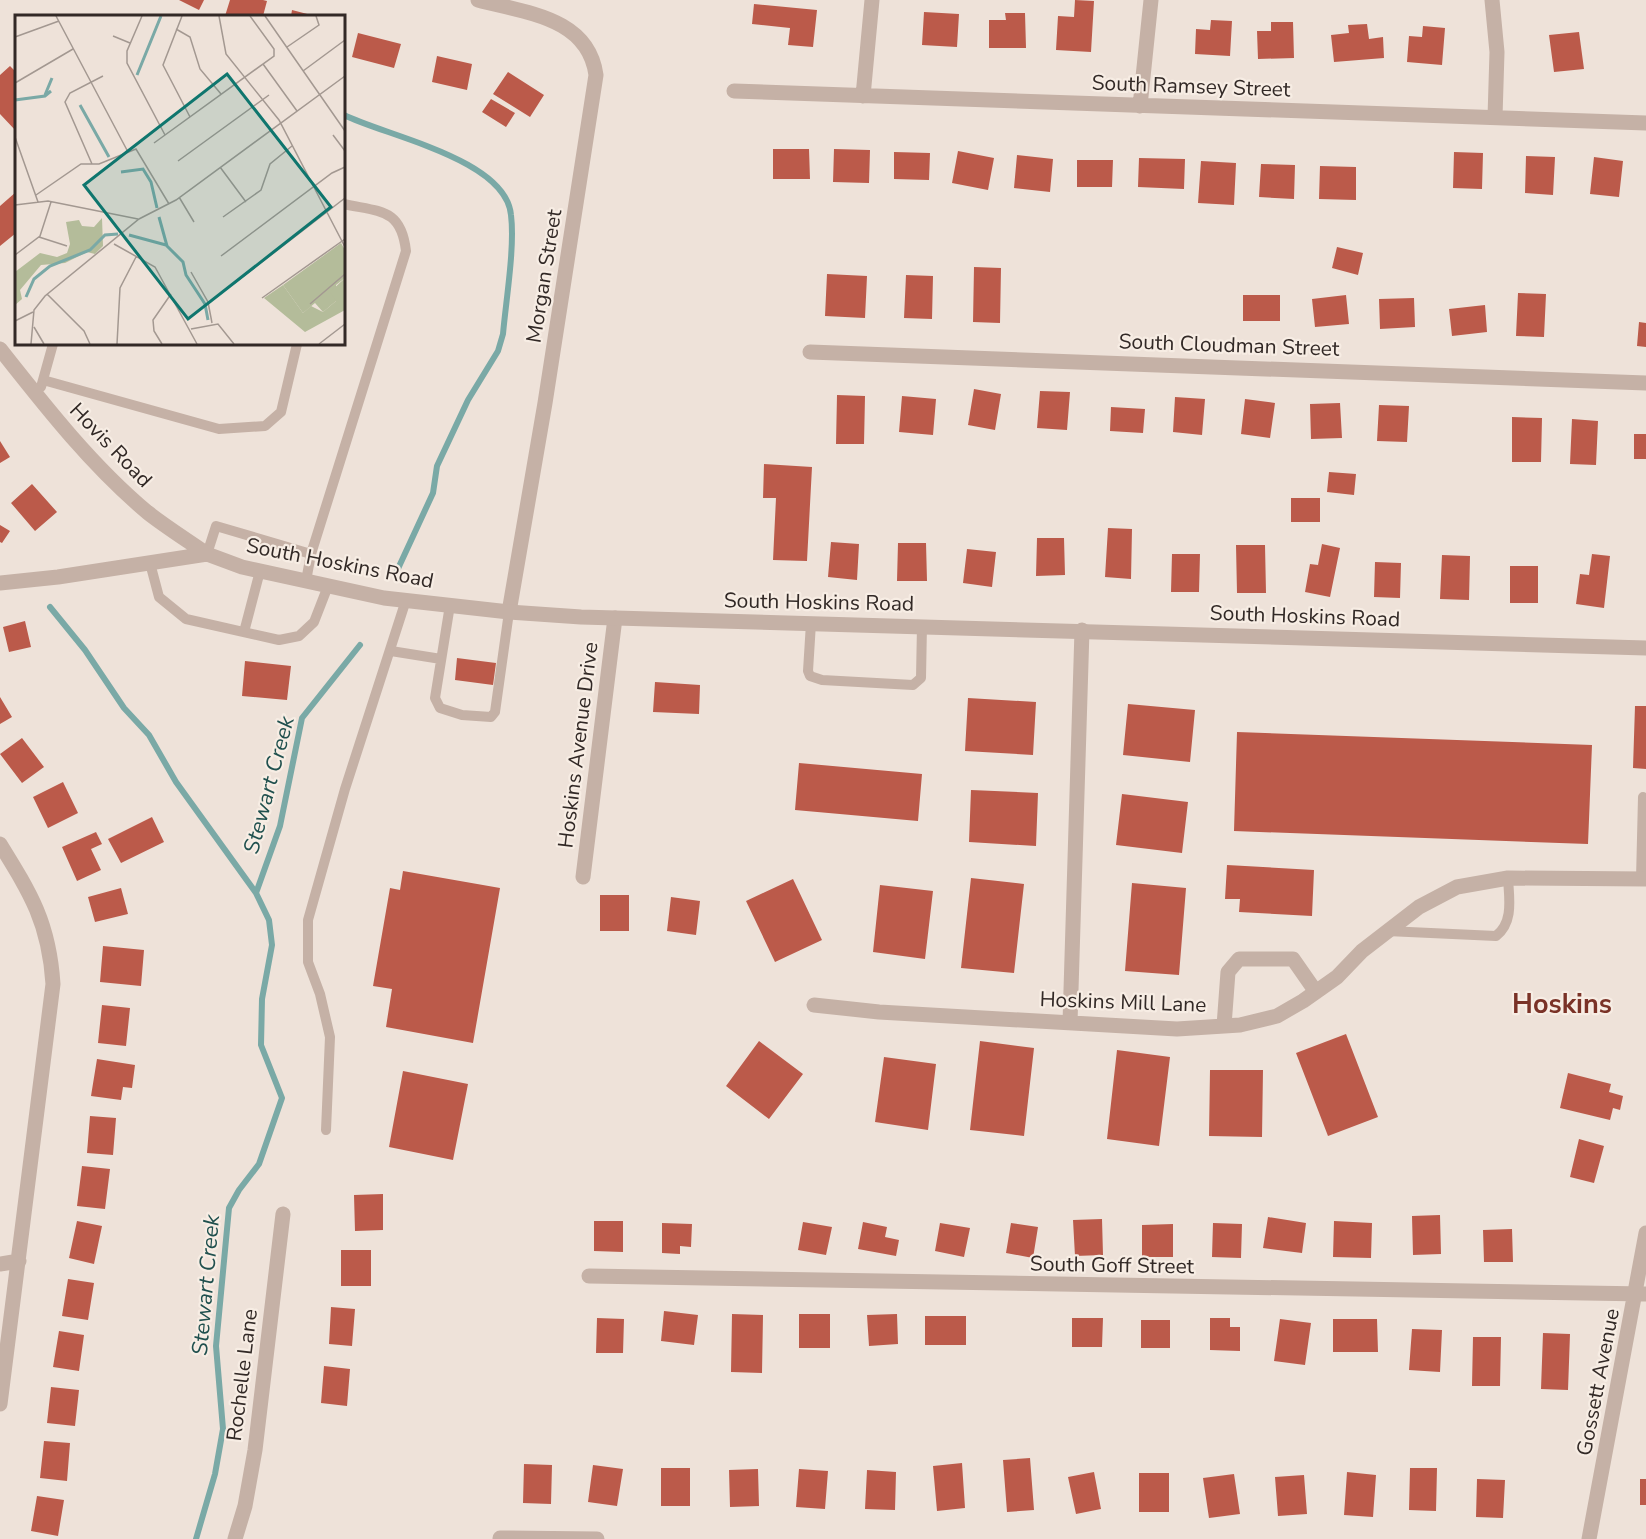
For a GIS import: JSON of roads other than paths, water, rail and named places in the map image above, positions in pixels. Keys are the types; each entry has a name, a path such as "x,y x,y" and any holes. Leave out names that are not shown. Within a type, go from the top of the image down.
{"street":[{"name":"Morgan Street","path":"478,0 505,4 570,28 588,49 596,75 545,403 509,612"},
{"path":"863,96 872,0"},
{"path":"1140,106 1151,0"},
{"path":"1492,0 1497,52 1495,117"},
{"name":"South Ramsey Street","path":"734,91 1646,123"},
{"name":"Hovis Road","path":"0,349 70,437 121,488 148,513 207,554"},
{"name":"South Cloudman Street","path":"810,352 1646,383"},
{"name":"South Hoskins Road","path":"0,583 58,577 207,554 260,571 328,586 406,600 509,612 615,618 922,625 1646,648"},
{"name":"Hoskins Avenue Drive","path":"583,877 615,618"},
{"path":"1070,1023 1082,630"},
{"path":"0,844 28,889 43,922 51,953 53,984 0,1404"},
{"name":"Hoskins Mill Lane","path":"814,1005 879,1012 1177,1029 1224,1026 1277,1016 1337,977 1362,951 1419,907 1457,887 1508,878 1644,879"},
{"path":"1224,1026 1228,972 1239,959 1293,959 1316,992"},
{"name":"Rochelle Lane","path":"234,1539 245,1506 255,1450 283,1214"},
{"name":"Gossett Avenue","path":"1589,1539 1641,1294 1646,1233"},
{"path":"0,1264 19,1261"},
{"name":"South Goff Street","path":"589,1276 1641,1294"},
{"path":"500,1538 597,1539"}],"lane":[{"path":"306,581 311,554 406,251 404,230 394,217 345,204"},
{"path":"38,397 53,345"},
{"path":"43,380 219,429 265,426 281,412 297,345"},
{"path":"207,554 216,526 311,554"},
{"path":"150,563 159,597 186,620 279,640 299,636 314,622 328,586"},
{"path":"244,632 260,571"},
{"path":"327,1130 330,1037 320,994 308,962 308,920 345,789 406,600"},
{"path":"450,605 435,698 440,708 462,715 491,717 495,712 509,612"},
{"path":"811,623 808,671 810,676 822,680 913,686 921,678 922,625"},
{"path":"391,651 441,659"},
{"path":"1643,797 1644,879"},
{"path":"1387,931 1496,936 1503,931 1510,909 1508,878"}],"waterway":[{"name":"Stewart Creek","path":"345,115 467,164 489,179 504,195 511,215 510,274 503,334 498,351 468,400 437,466 433,493 396,573"},
{"name":"Stewart Creek","path":"50,607 85,650 124,708 149,735 176,782 256,893 269,920 272,945 262,999 261,1045 282,1098 259,1164 239,1190 229,1208 216,1346 223,1429 215,1474 196,1539"},
{"name":"Stewart Creek","path":"256,893 280,826 302,718 360,645"}],"district":[{"name":"Hoskins","path":"1562,1004"}]}
